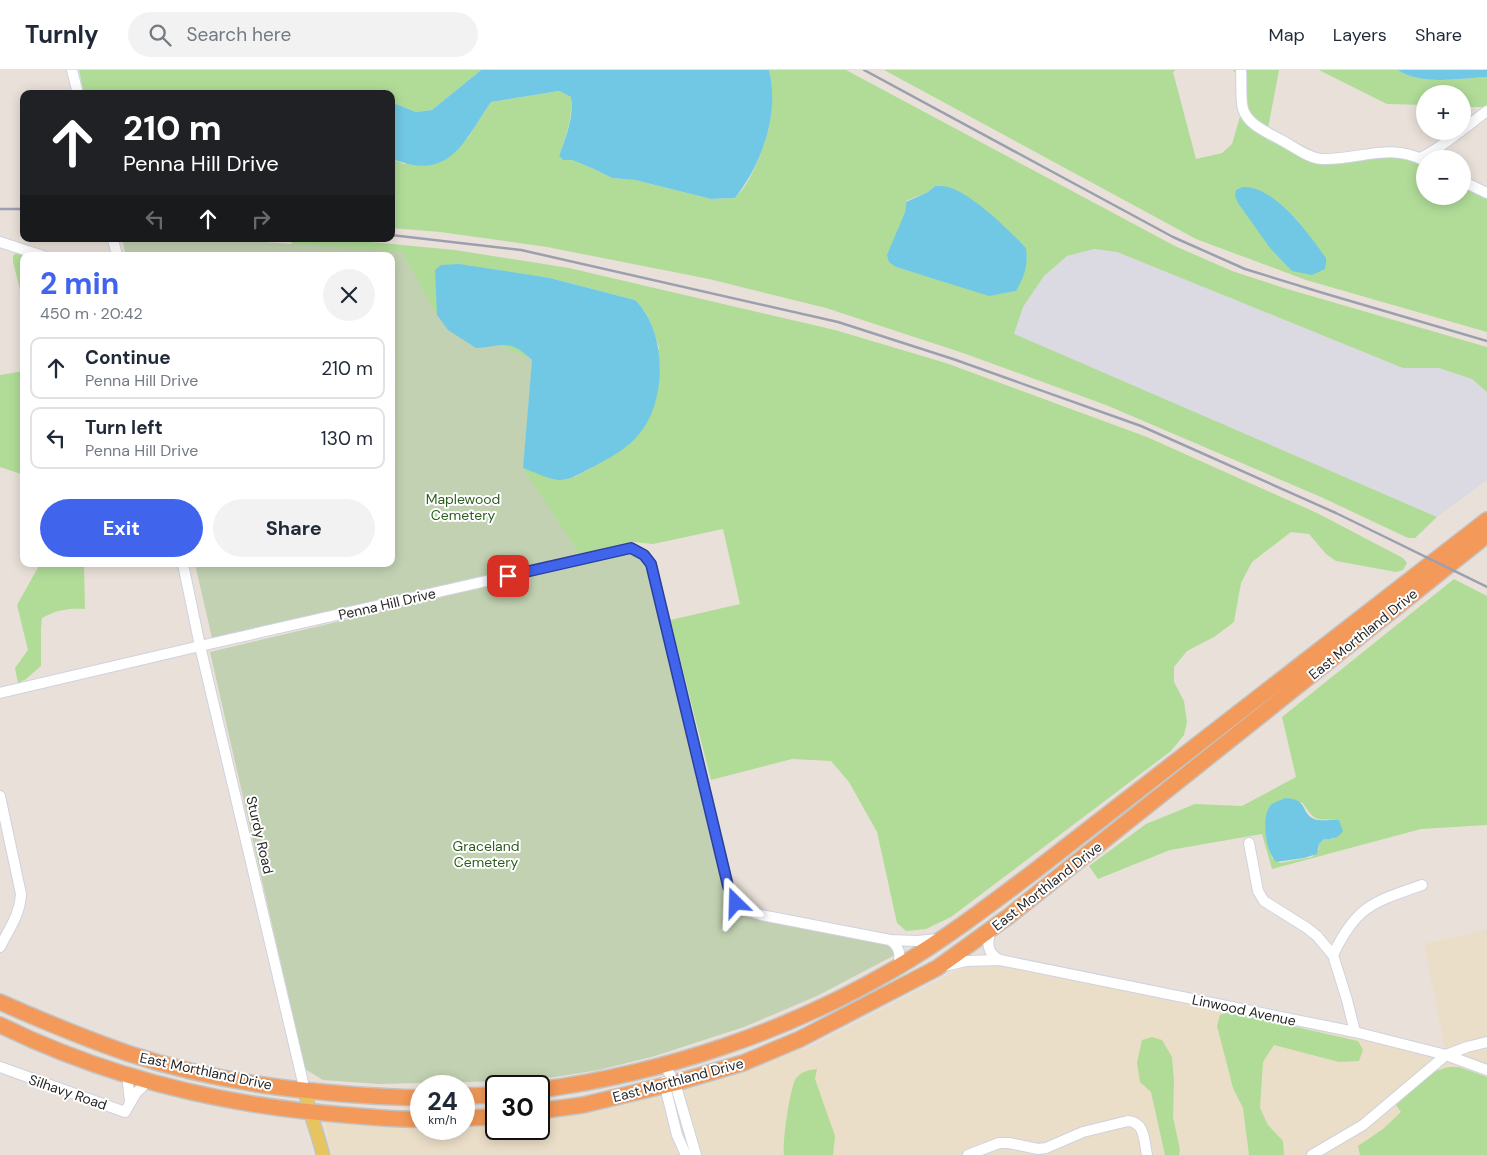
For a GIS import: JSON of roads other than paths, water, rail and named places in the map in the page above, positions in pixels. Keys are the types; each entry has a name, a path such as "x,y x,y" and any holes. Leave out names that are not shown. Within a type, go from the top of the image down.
{"highway":[{"name":"East Morthland Drive","path":"550,1088 665,1066 719,1048 824,1006 898,967 980,913 1487,520"},
{"name":"East Morthland Drive","path":"550,1110 583,1105 669,1085 743,1063 800,1039 937,968 991,930 1487,536"},
{"name":"East Morthland Drive","path":"0,1002 81,1037 132,1055 207,1074 304,1091 410,1098"},
{"name":"East Morthland Drive","path":"0,1025 30,1040 77,1059 148,1081 240,1103 309,1112 410,1119"}],"main road":[{"name":"Sturdy Road","path":"304,1091 309,1112 318,1132 323,1155"},
{"name":"Sturdy Road","path":"309,1112 309,1131 314,1155"}],"street":[{"path":"72,70 77,90"},
{"path":"1241,70 1243,108 1248,117 1256,127 1305,153 1321,159 1387,151 1416,156"},
{"path":"1471,124 1487,111"},
{"path":"1437,150 1448,140"},
{"path":"1471,185 1487,192"},
{"path":"0,242 31,252"},
{"name":"Penna Hill Drive","path":"0,693 631,548 644,555 651,564 728,886 736,903 751,912 761,915 890,940"},
{"name":"Sturdy Road","path":"184,567 200,646 304,1091"},
{"path":"0,796 21,894 18,912 0,947"},
{"path":"1249,843 1258,891 1264,901 1307,928 1317,936 1332,955 1355,1032"},
{"path":"1332,955 1350,924 1362,911 1382,899 1422,886"},
{"path":"991,930 988,939 990,951 1000,960"},
{"path":"890,940 917,941 942,938"},
{"path":"890,940 900,952 898,967"},
{"name":"Linwood Avenue","path":"937,968 966,961 1000,960 1355,1032 1446,1056 1487,1070"},
{"path":"1312,1155 1363,1125 1446,1056 1466,1047 1487,1042"},
{"path":"665,1066 677,1135 686,1155"},
{"name":"Silhavy Road","path":"0,1067 125,1112 130,1100 148,1081"},
{"path":"127,1075 130,1100"},
{"path":"669,1085 696,1155"},
{"path":"968,1155 990,1146 1010,1143 1038,1149 1046,1148 1088,1131 1128,1121 1140,1125 1146,1155"}],"water":[{"path":"481,70 769,70 772,87 770,121 761,154 745,185 735,198 711,199 635,180 612,178 572,160 563,160 559,156 569,127 572,105 571,97 559,91 491,102 462,144 452,155 441,162 427,166 395,159 395,104 416,112 432,110"},
{"path":"1398,70 1487,70 1487,77 1429,80 1407,75"},
{"path":"935,186 949,187 970,198 1001,223 1026,248 1027,260 1025,271 1016,291 989,296 896,267 889,262 887,255 905,212 906,202 928,192"},
{"path":"1243,187 1267,194 1290,213 1326,258 1325,269 1312,275 1292,271 1270,248 1238,203 1235,196 1236,190"},
{"path":"459,264 550,278 635,300 645,312 652,327 660,361 657,396 652,412 640,433 610,458 569,479 555,480 523,468 532,360 511,346 500,345 476,348 448,330 437,315 435,270 441,265"},
{"path":"1286,798 1298,801 1314,819 1339,820 1343,831 1335,838 1324,839 1319,844 1317,854 1276,862 1269,851 1267,843 1266,818 1271,805"}],"railway":[{"path":"864,70 1173,237 1245,269 1487,341"},
{"path":"0,209 20,209"},
{"path":"395,235 521,250 838,322 953,359 1141,426 1336,513 1487,587"}],"park label":[{"name":"Maplewood Cemetery","path":"463,508"},
{"name":"Graceland Cemetery","path":"486,854"}]}
